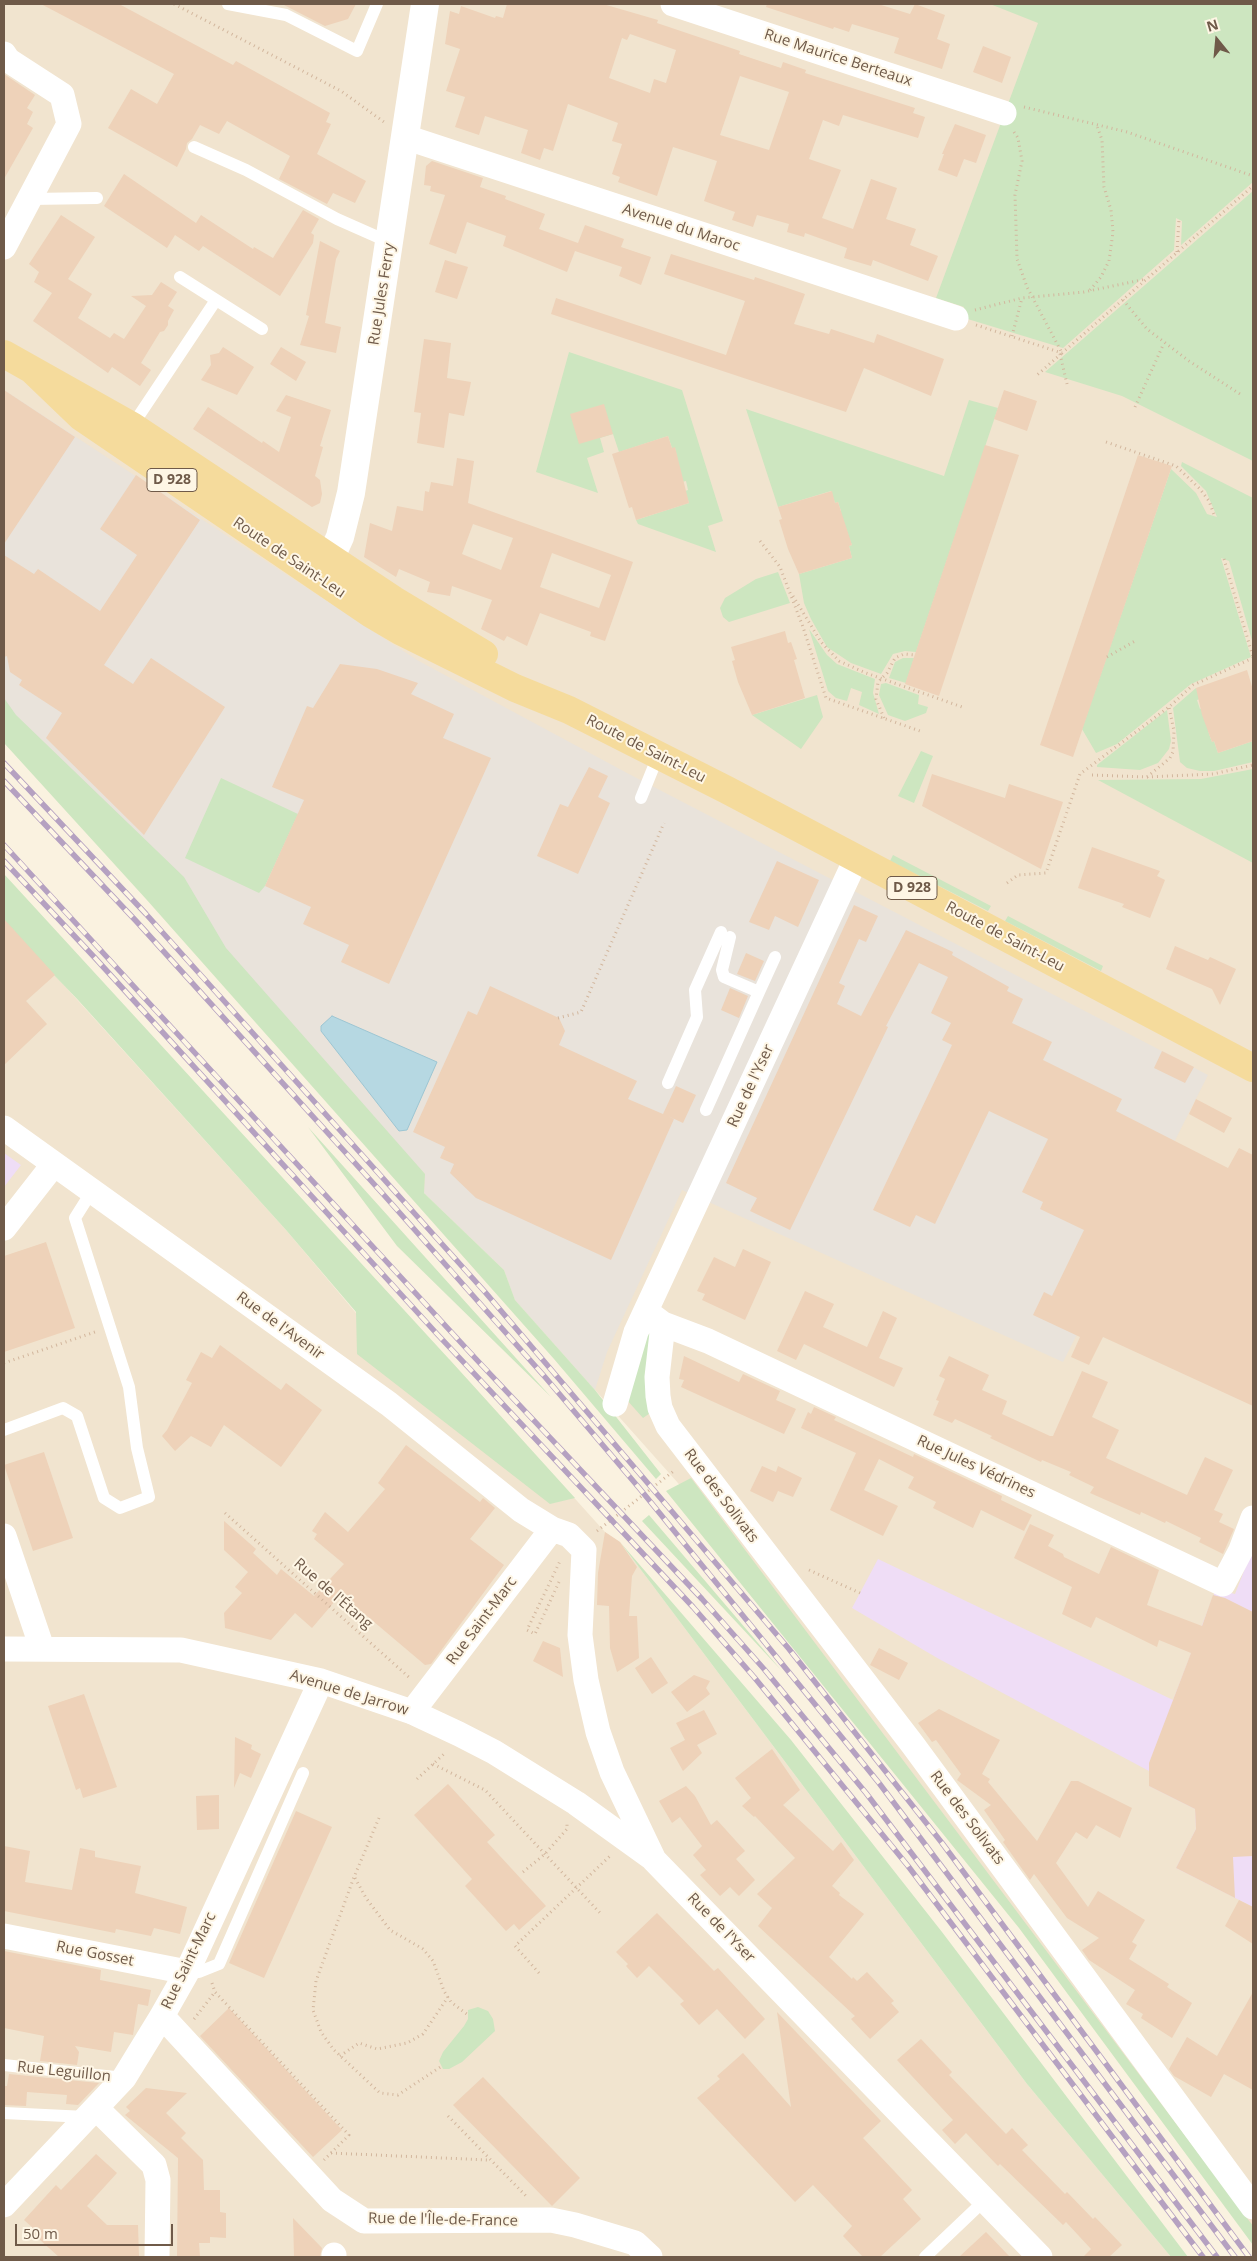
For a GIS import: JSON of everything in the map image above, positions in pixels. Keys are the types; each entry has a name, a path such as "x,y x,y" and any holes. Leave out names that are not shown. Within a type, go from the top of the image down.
{"main road":[{"name":"Route de Saint-Leu","path":"4,354 132,426 326,569 400,631 515,688 569,710 1253,1068"},
{"name":"Route de Saint-Leu","path":"32,370 81,417 326,569"}],"street":[{"name":"Rue Jules Ferry","path":"326,569 343,529 351,492 390,242 424,4"},
{"name":"Rue Maurice Berteaux","path":"673,4 1004,113"},
{"path":"4,54 8,60 62,95 69,124 4,247"},
{"name":"Avenue du Maroc","path":"405,137 956,318"},
{"name":"Rue de l'Yser","path":"615,1404 632,1346 654,1318 856,859"},
{"name":"Rue de l'Avenir","path":"4,1128 389,1404 520,1510 552,1529"},
{"path":"4,1228 54,1164"},
{"name":"Rue de l'Yser","path":"654,1318 658,1396 663,1417 674,1434"},
{"name":"Rue Jules Védrines","path":"654,1318 708,1341 1223,1584 1241,1550 1253,1518"},
{"name":"Rue des Solivats","path":"674,1434 919,1753 1253,2207"},
{"name":"Rue de l'Yser","path":"552,1529 569,1535 584,1550 580,1635 586,1680 596,1724 612,1772 654,1860 1040,2257"},
{"name":"Rue Saint-Marc","path":"419,1703 552,1529"},
{"path":"4,1536 42,1648"},
{"name":"Avenue de Jarrow","path":"4,1649 181,1650 419,1703 459,1734 494,1752 576,1803 654,1860"},
{"name":"Rue Saint-Marc","path":"5,2201 124,2078 162,2016 198,1970 321,1681"},
{"name":"Rue Gosset","path":"4,1936 198,1970"},
{"name":"Rue de l'Île-de-France","path":"162,2016 332,2200 364,2221 551,2220 575,2224 635,2243 650,2257"},
{"path":"92,2113 154,2166 158,2180 157,2257"}],"lane":[{"path":"228,4 286,15 357,51 377,4"},
{"path":"194,147 246,170 337,219 390,242"},
{"path":"30,199 97,198"},
{"path":"180,277 262,329"},
{"path":"132,426 216,300"},
{"path":"641,798 658,756"},
{"path":"668,1082 697,1017 695,990 726,935 722,970 724,977 759,992"},
{"path":"706,1110 776,957"},
{"path":"4,1430 63,1408 77,1416 104,1498 120,1508 149,1497 137,1448 129,1387 75,1218 92,1191"},
{"path":"198,1970 219,1964 303,1773"},
{"name":"Rue Leguillon","path":"4,2065 124,2078"},
{"path":"4,2113 92,2113"},
{"path":"925,2257 986,2200"}],"path":[{"path":"174,4 341,91 405,137"},
{"path":"1067,384 1061,353 1053,332 1021,276 1016,248 1015,195 1021,154 1018,138 1004,113 1019,107 1032,108 1127,132 1253,176"},
{"path":"1089,292 1101,277 1109,261 1113,232 1111,210 1104,186 1102,140 1097,125"},
{"path":"1037,375 1253,186"},
{"path":"1177,253 1179,220"},
{"path":"956,318 977,310 1031,296 1089,292 1147,279"},
{"path":"1012,336 1022,298"},
{"path":"1123,300 1147,329 1164,343 1240,394"},
{"path":"956,318 1061,353"},
{"path":"1136,407 1164,343"},
{"path":"1106,442 1176,466 1200,489 1209,501 1215,517"},
{"path":"760,541 780,567 826,698 920,731"},
{"path":"1007,883 1018,875 1046,874 1080,774 1169,707 1193,686 1253,657 1224,559"},
{"path":"788,587 821,642 835,658 857,670 962,707"},
{"path":"1107,657 1135,642"},
{"path":"884,718 876,693 877,685 897,656 915,655"},
{"path":"1147,777 1170,758 1173,752 1174,731 1169,707"},
{"path":"1092,776 1147,777 1213,774 1253,765"},
{"path":"558,1018 581,1012 664,823"},
{"path":"4,1363 110,1327"},
{"path":"590,1536 682,1465"},
{"name":"Rue de l'Étang","path":"225,1513 400,1668 419,1703"},
{"path":"560,1580 535,1634 527,1630 559,1560 567,1554"},
{"path":"417,1779 442,1757 459,1734"},
{"path":"433,1764 485,1790 601,1914"},
{"path":"523,1872 544,1854 567,1829 567,1818 576,1803"},
{"path":"379,1818 354,1877 316,1981 313,2010 321,2032 340,2056 380,2093 398,2095 442,2066"},
{"path":"539,1973 515,1946 627,1840"},
{"path":"354,1877 366,1898 390,1930 423,1949 433,1961 448,1997 468,2015"},
{"path":"198,1970 215,1992 349,2135 309,2174"},
{"path":"340,2056 359,2043 377,2049 407,2043 423,2034 448,1997"},
{"path":"448,2116 488,2160 551,2220"},
{"path":"331,2153 488,2160"}],"shaded area":[{"path":"4,4 1253,4 1253,2232 751,1565 515,1300 504,1270 424,1193 4,722"},
{"path":"4,390 417,660 627,773 1208,1075 1063,1362 682,1190 607,1352 595,1390 515,1300 504,1270 424,1193 425,1174 4,722"},
{"path":"4,919 286,1230 420,1389 449,1359 605,1532 620,1542 1027,2084 1171,2257 4,2257"},
{"path":"4,1153 21,1165 4,1187"},
{"path":"1253,1548 1253,1907 1176,1868 1196,1829 1195,1809 1149,1786 1149,1771 939,1659 852,1608 878,1559 1173,1700 1216,1589 1235,1594"}],"green space":[{"path":"990,4 1253,4 1253,182 1181,245 1182,221 1176,218 1174,250 1063,348 961,317 964,307 936,298 1038,23"},
{"path":"1253,191 1253,461 1122,396 1045,372"},
{"path":"569,352 682,390 723,521 708,526 716,552 638,524 636,520 689,503 685,491 688,490 686,481 682,482 675,458 677,457 675,448 672,448 668,436 619,452 613,434 600,438 604,452 587,458 598,493 536,472"},
{"path":"969,400 998,408 916,652 905,651 893,654 881,674 851,663 827,647 804,603 799,574 852,558 849,546 852,545 838,512 841,511 838,502 835,503 831,491 778,507 746,409 944,476"},
{"path":"1182,462 1253,498 1253,644 1229,561 1221,558 1251,657 1191,684 1117,744 1096,753 1082,729 1171,469 1196,493 1207,514 1217,517 1206,491 1181,466"},
{"path":"778,572 790,603 729,622 723,617 720,608 725,598 756,579"},
{"path":"809,629 827,655 837,664 875,679 873,693 879,714 859,705 862,692 851,688 847,701 836,698 828,691"},
{"path":"903,658 914,658 906,683 889,678 895,662"},
{"path":"886,683 919,695 918,704 928,707 926,713 905,721 888,715 879,695 881,684"},
{"path":"1196,688 1200,699 1197,700 1200,709 1203,708 1209,734 1212,742 1214,741 1218,753 1253,741 1253,762 1214,771 1200,771 1187,768 1180,762 1173,708"},
{"path":"817,695 823,717 801,749 752,715"},
{"path":"4,698 16,715 184,877 226,948 425,1174 424,1193 504,1270 515,1300 595,1390 661,1474 656,1479 554,1359 146,899 4,743"},
{"path":"1167,710 1171,741 1169,749 1158,763 1140,770 1097,767 1097,765"},
{"path":"921,751 933,756 914,803 898,796"},
{"path":"1253,769 1253,863 1098,780 1201,779"},
{"path":"221,778 298,814 265,886 259,893 185,858"},
{"path":"893,855 991,906 988,911 890,861"},
{"path":"4,874 575,1498 550,1504 357,1354 356,1312 286,1230 78,1000 4,923"},
{"path":"1008,916 1103,966 1101,971 1005,921"},
{"path":"308,1127 551,1397 397,1246"},
{"path":"647,1333 661,1338 653,1411 643,1418 626,1399"},
{"path":"691,1478 1253,2226 1253,2245 1019,1928 666,1491"},
{"path":"649,1515 781,1670 642,1521"},
{"path":"620,1542 791,1740 942,1932 1188,2257 1171,2257 1027,2084"},
{"path":"478,2007 488,2011 493,2019 495,2031 462,2062 449,2069 443,2069 439,2061 443,2052 464,2026 468,2019 468,2010"}],"water":[{"path":"332,1016 437,1062 407,1130 399,1131 321,1031 321,1026"}],"building":[{"path":"41,4 119,4 233,65 236,61 330,113 326,122 331,124 317,154 366,181 355,203 333,193 327,204 279,179 290,156 227,121 219,134 200,125 192,139 187,143 177,167 108,128 131,89 157,104 174,74"},
{"path":"282,4 356,4 348,19 325,26"},
{"path":"507,4 603,4 658,20 657,23 740,51 739,54 781,68 783,62 806,70 805,73 915,108 913,113 925,117 918,138 843,115 839,126 823,120 809,159 841,170 822,218 853,229 871,179 897,188 886,219 916,229 910,245 938,256 928,281 873,260 871,266 844,258 847,248 805,233 804,237 787,232 789,224 757,215 753,227 732,220 735,212 704,201 717,161 673,147 657,196 618,182 620,177 612,174 622,144 612,141 618,123 568,104 553,151 544,148 540,160 521,153 528,130 485,116 479,135 455,127 465,97 446,91 460,49 445,44 450,11 459,14 461,6 495,18 496,16 503,18","holes":["630,34 676,50 666,83 654,79 650,93 609,78 622,38 627,40","740,76 789,92 769,150 720,135"]},
{"path":"767,4 878,4 910,14 915,4 945,15 937,39 950,44 942,69 894,53 899,38 852,24 849,32 834,27 833,29 766,7"},
{"path":"983,46 1011,57 1002,83 973,72"},
{"path":"4,74 35,95 27,108 33,112 27,124 33,128 4,179"},
{"path":"955,124 986,135 976,163 964,159 957,177 938,170 944,154 942,154"},
{"path":"432,161 483,178 480,187 506,196 505,199 545,214 539,229 578,243 585,225 624,239 621,247 651,257 641,285 619,276 622,267 575,251 567,272 503,246 506,236 467,222 456,254 429,244 445,195 430,191 431,186 424,185 426,166"},
{"path":"124,174 196,223 201,215 253,249 254,247 273,258 303,210 319,219 311,233 314,235 313,243 280,296 203,246 199,251 175,235 167,248 104,206"},
{"path":"61,215 95,237 68,279 92,294 78,318 110,338 114,333 124,339 146,306 131,296 152,295 161,282 177,292 168,306 174,310 168,325 164,331 160,332 141,363 151,370 140,386 112,367 108,373 33,321 52,293 34,282 39,272 29,264"},
{"path":"320,241 340,251 336,259 325,323 341,327 336,353 300,345 309,316 306,315"},
{"path":"671,254 754,280 755,277 805,294 794,324 829,334 831,329 874,343 877,334 944,359 931,396 864,368 846,412 551,314 556,298 726,355 745,301 664,274"},
{"path":"445,260 468,267 457,299 435,292"},
{"path":"424,339 451,343 447,378 471,382 464,416 449,413 444,448 417,443 421,413 414,412"},
{"path":"223,347 254,367 237,395 201,380 211,365 210,355 219,353"},
{"path":"281,347 306,362 296,381 270,364"},
{"path":"4,390 75,437 4,544"},
{"path":"1004,390 1037,401 1027,431 994,419"},
{"path":"286,395 331,410 320,446 323,447 315,476 320,480 322,494 320,503 312,507 193,429 208,407 279,452 291,417 276,411"},
{"path":"604,404 613,434 579,444 570,414"},
{"path":"668,436 672,448 675,447 689,503 636,520 632,507 629,508 612,454"},
{"path":"985,445 1019,455 939,696 905,684"},
{"path":"1138,455 1172,466 1073,757 1040,745"},
{"path":"457,458 474,461 468,503 633,562 605,641 590,636 591,632 540,613 527,646 507,636 504,641 481,629 492,600 452,586 450,596 427,592 430,582 399,569 396,577 364,557 370,523 392,531 397,506 423,511 425,491 429,492 431,482 453,486","holes":["473,524 513,538 501,570 462,554","552,553 611,575 599,608 540,587"]},
{"path":"136,475 200,520 104,665 133,684 151,658 225,707 144,835 46,738 62,713 19,685 22,680 10,672 7,656 4,657 4,555 34,574 38,569 100,611 137,555 100,529"},
{"path":"832,491 835,503 838,502 852,545 849,546 852,558 799,574 788,549 779,520 782,519 778,507"},
{"path":"785,631 788,643 791,642 797,659 794,660 805,698 752,715 738,682 732,661 735,660 731,647"},
{"path":"340,664 377,669 418,683 411,694 454,714 443,738 491,758 389,984 341,962 349,945 303,924 311,907 265,886 304,800 272,787 307,706 313,708"},
{"path":"1247,670 1253,690 1253,741 1218,753 1202,715 1196,688"},
{"path":"589,767 608,776 598,797 610,803 578,874 537,856 560,804 568,807"},
{"path":"932,774 1005,798 1009,784 1063,802 1041,869 922,806"},
{"path":"1092,847 1160,871 1157,876 1165,880 1150,918 1122,907 1124,904 1078,888"},
{"path":"777,861 819,880 798,927 775,916 769,930 749,922"},
{"path":"854,905 878,916 866,942 859,939 839,983 845,986 837,1004 861,1016 906,930 953,952 952,955 1009,987 1007,991 1023,999 1012,1023 1052,1042 1043,1060 1122,1099 1116,1111 1228,1168 1239,1148 1253,1155 1253,1406 1103,1337 1089,1365 1071,1357 1080,1337 1033,1315 1044,1292 1052,1296 1084,1230 1040,1209 1043,1202 1022,1192 1048,1139 989,1111 935,1224 916,1215 910,1227 873,1210 952,1045 942,1040 951,1023 931,1013 948,977 919,963 886,1026 888,1027 790,1230 750,1211 757,1198 726,1183"},
{"path":"4,919 55,975 26,1001 47,1024 4,1065"},
{"path":"1175,946 1208,960 1210,957 1236,969 1220,1005 1212,989 1166,969"},
{"path":"746,953 764,961 755,981 737,974"},
{"path":"490,986 559,1018 565,1031 559,1045 637,1081 628,1099 663,1114 676,1086 696,1095 683,1123 668,1116 674,1119 611,1260 476,1198 450,1173 454,1164 440,1158 445,1147 413,1132 468,1011 477,1015"},
{"path":"730,988 748,996 739,1018 721,1010"},
{"path":"1162,1051 1194,1067 1185,1083 1154,1068"},
{"path":"1196,1099 1232,1118 1224,1133 1189,1114"},
{"path":"46,1242 75,1328 4,1352 4,1256"},
{"path":"743,1249 771,1262 745,1320 702,1300 705,1294 697,1291 714,1257 735,1267"},
{"path":"805,1291 834,1304 823,1327 867,1347 883,1311 897,1318 879,1358 903,1368 894,1387 804,1344 796,1360 777,1351"},
{"path":"220,1345 281,1390 286,1383 322,1410 281,1467 224,1425 211,1447 191,1436 175,1451 162,1436 192,1383 186,1380 201,1352 212,1358"},
{"path":"684,1356 739,1382 743,1374 780,1391 776,1400 796,1409 784,1434 681,1387 684,1380 679,1379"},
{"path":"949,1356 989,1375 982,1390 1007,1401 1002,1414 1050,1436 1053,1436 1082,1371 1108,1382 1092,1417 1119,1430 1106,1458 1187,1495 1205,1457 1233,1470 1214,1510 1223,1514 1219,1522 1234,1529 1223,1554 1199,1542 1201,1538 1166,1521 1165,1523 1141,1512 1140,1515 1090,1493 1094,1487 1069,1475 1071,1472 1042,1460 1041,1462 955,1419 952,1423 933,1415 939,1401 936,1400 945,1379 939,1376"},
{"path":"814,1407 836,1417 834,1420 913,1457 914,1454 1002,1496 1001,1500 1032,1515 1024,1531 981,1510 973,1528 933,1508 936,1502 908,1488 914,1477 879,1459 864,1490 898,1506 883,1536 830,1510 856,1453 801,1428 808,1412 811,1414"},
{"path":"406,1445 480,1502 483,1498 495,1508 470,1539 504,1565 431,1664 425,1665 341,1594 312,1628 295,1613 271,1640 225,1628 224,1613 242,1593 235,1587 248,1572 224,1550 224,1521 256,1549 253,1553 277,1575 281,1569 314,1596 344,1564 314,1539 317,1534 312,1531 325,1512 348,1532 385,1489 378,1483"},
{"path":"44,1452 73,1538 33,1551 4,1465"},
{"path":"762,1466 776,1472 778,1466 802,1478 793,1497 778,1491 773,1502 750,1491"},
{"path":"1030,1524 1054,1535 1048,1546 1063,1554 1064,1557 1099,1574 1111,1547 1159,1570 1147,1605 1202,1626 1213,1595 1225,1598 1253,1612 1253,1856 1233,1857 1235,1898 1176,1868 1196,1829 1195,1809 1149,1786 1149,1763 1191,1653 1159,1640 1157,1647 1096,1617 1091,1628 1062,1614 1072,1587 1014,1558"},
{"path":"605,1532 620,1542 637,1567 632,1576 629,1616 637,1616 639,1658 617,1672 610,1648 609,1606 597,1605 598,1573"},
{"path":"543,1641 560,1648 563,1677 533,1661"},
{"path":"879,1648 908,1663 899,1680 870,1665"},
{"path":"651,1657 668,1683 652,1694 635,1668"},
{"path":"694,1675 710,1681 706,1688 710,1694 687,1712 671,1692"},
{"path":"84,1694 117,1787 83,1798 80,1788 76,1790 48,1706"},
{"path":"939,1709 1000,1740 982,1774 990,1779 988,1782 1037,1841 1071,1781 1078,1781 1132,1808 1120,1838 1096,1825 1087,1839 1076,1832 1056,1863 1088,1907 1098,1891 1145,1920 1132,1942 1137,1945 1129,1959 1169,1984 1167,1987 1192,2003 1172,2038 1141,2018 1143,2014 1126,2004 1135,1990 1089,1960 1082,1950 1099,1938 1067,1918 1034,1874 1030,1880 1003,1842 1005,1840 984,1810 991,1805 957,1780 961,1774 936,1740 932,1742 918,1723"},
{"path":"704,1710 717,1734 697,1745 702,1753 683,1771 670,1748 685,1740 676,1723"},
{"path":"235,1737 252,1745 251,1749 261,1754 251,1778 240,1773 234,1788"},
{"path":"772,1749 800,1790 783,1805 833,1851 841,1842 854,1860 832,1886 840,1893 839,1895 864,1914 829,1957 852,1979 853,1977 857,1981 867,1972 894,2001 891,2003 899,2012 870,2039 851,2019 855,2016 758,1926 772,1908 757,1894 795,1858 755,1816 742,1806 751,1798 735,1778"},
{"path":"448,1784 495,1835 487,1842 546,1906 519,1930 514,1924 506,1931 465,1886 472,1879 414,1815"},
{"path":"686,1786 695,1796 711,1825 717,1820 745,1851 736,1859 755,1880 739,1896 730,1887 720,1896 700,1875 706,1870 693,1855 702,1846 680,1817 672,1823 659,1801"},
{"path":"219,1795 219,1829 197,1830 196,1796"},
{"path":"296,1811 332,1827 264,1978 229,1963"},
{"path":"4,1846 30,1851 25,1882 72,1890 80,1848 95,1851 95,1857 141,1866 135,1893 187,1907 180,1934 154,1928 151,1936 116,1929 115,1933 4,1911"},
{"path":"1239,1900 1253,1907 1253,1944 1225,1926"},
{"path":"657,1913 714,1971 718,1968 765,2019 745,2039 717,2009 699,2025 680,2004 684,2001 649,1966 637,1978 626,1966 628,1964 616,1952"},
{"path":"4,1951 101,1970 100,1980 151,1990 148,2006 138,2004 133,2035 114,2032 111,2052 75,2046 79,2052 77,2065 40,2061 44,2036 4,2028"},
{"path":"1253,1992 1253,2090 1224,2074 1211,2097 1174,2076 1169,2069 1187,2037 1217,2056"},
{"path":"229,2008 342,2130 313,2157 200,2036"},
{"path":"777,2012 881,2121 863,2138 912,2190 903,2199 921,2219 880,2257 863,2257 843,2236 852,2226 813,2185 795,2202 697,2098 720,2079 717,2076 743,2053 791,2107"},
{"path":"921,2039 952,2072 949,2075 1006,2134 1012,2128 1028,2145 1022,2150 1065,2194 1067,2192 1093,2219 1095,2217 1122,2245 1109,2257 1083,2257 1091,2249 1066,2222 1063,2225 1000,2164 998,2166 966,2133 955,2144 942,2130 953,2120 897,2060"},
{"path":"9,2074 99,2083 78,2105 66,2104 67,2095 27,2092 26,2106 4,2105 4,2086 7,2086"},
{"path":"483,2077 580,2178 552,2206 453,2105"},
{"path":"146,2088 187,2093 166,2113 186,2133 181,2138 203,2160 204,2190 220,2190 220,2212 226,2213 226,2238 210,2237 210,2243 199,2243 200,2257 177,2257 178,2158 125,2115 130,2111 126,2107"},
{"path":"96,2154 117,2173 87,2206 107,2225 138,2225 139,2257 59,2257 30,2231 33,2228 24,2220 56,2185 61,2190"},
{"path":"293,2218 322,2248 320,2257 294,2257"},
{"path":"986,2232 1010,2257 959,2257"}],"railway":[{"path":"4,763 146,914 485,1292 789,1649 942,1843 1249,2257"},
{"path":"4,781 137,922 383,1194 545,1377 640,1489 879,1783 1235,2257"},
{"path":"4,845 476,1359 702,1599 764,1669 866,1793 1217,2257"},
{"path":"4,861 96,959 438,1335 693,1607 754,1677 908,1866 1203,2257"}]}
